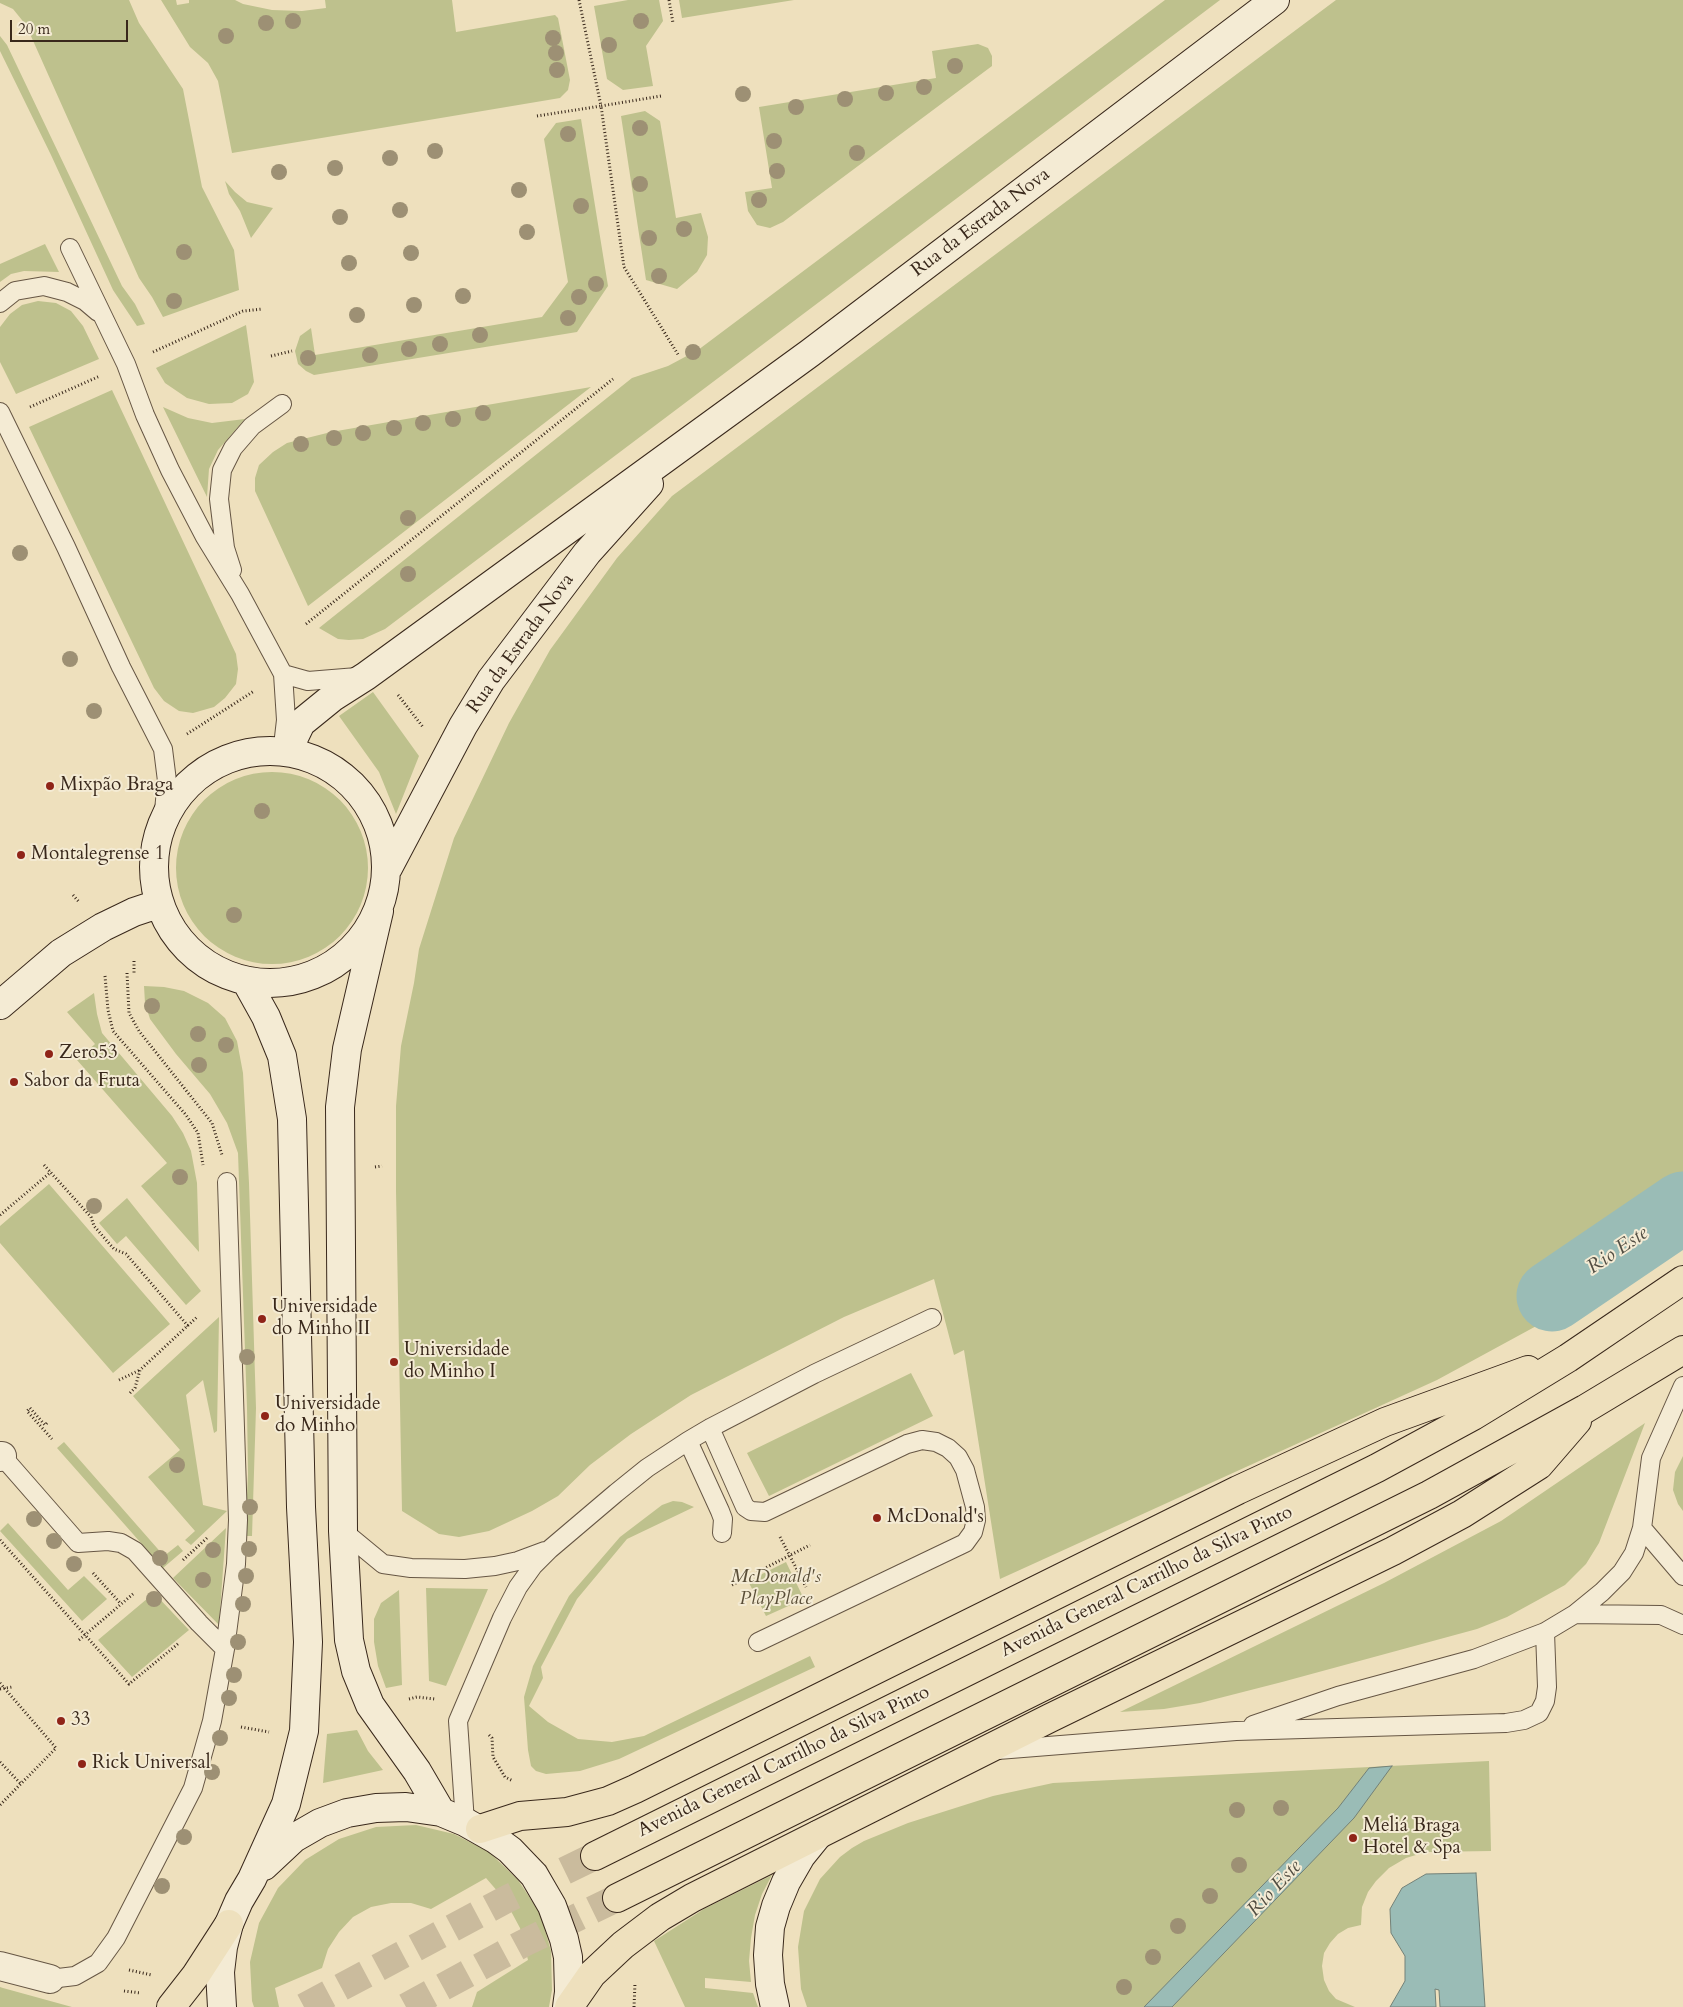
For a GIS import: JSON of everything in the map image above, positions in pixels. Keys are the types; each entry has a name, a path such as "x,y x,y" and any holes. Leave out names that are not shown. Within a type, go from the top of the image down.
{"main road":[{"name":"Rua da Estrada Nova","path":"285,752 301,723 333,698 366,676 810,353 1275,0"},
{"name":"Rua da Estrada Nova","path":"388,868 463,726 491,680 587,552 685,443"},
{"path":"379,911 355,947 323,971 286,983 246,981 209,968 178,937 158,904 154,879 154,851 163,820 180,792 204,771 233,756 265,750 285,752 316,759 346,778 369,803 383,834 388,868 379,911 367,958 348,1049 340,1107 342,1531 349,1640 356,1671 370,1705 417,1771 462,1821"},
{"path":"0,1005 61,952 103,927 134,912 158,904"},
{"path":"222,2007 220,1972 223,1947 229,1924 286,1804 304,1731 308,1642 301,1507 292,1119 282,1056 266,1017 246,981"},
{"name":"Avenida General Carrilho da Silva Pinto","path":"595,1856 1377,1468 1472,1416 1568,1358 1683,1280"},
{"path":"617,1898 1420,1499 1589,1406 1683,1350"},
{"path":"462,1821 567,1812 608,1800 635,1789 1238,1490 1359,1434 1385,1422 1506,1376 1568,1358"},
{"path":"568,2007 592,1974 623,1945 660,1917 692,1898 985,1751 1393,1551 1462,1514 1538,1465 1589,1406"},
{"path":"252,1879 272,1857 294,1838 320,1824 348,1813 396,1807 462,1821 495,1838 522,1862 534,1875 552,1906 564,1939 568,1957 568,2007"},
{"path":"775,2007 770,1984 768,1955 770,1927 786,1882 801,1856 818,1835"},
{"path":"171,2007 196,1975 229,1924"},
{"path":"0,1966 50,1979"}],"lane":[{"path":"70,248 126,364 170,470 205,537 240,594 283,674 286,720 285,752"},
{"path":"0,303 16,292 44,286 67,292 85,301 104,318"},
{"path":"240,594 225,548 219,499 222,470 233,448 252,426 282,404"},
{"path":"0,412 66,547 121,667 163,749 167,781 163,820"},
{"path":"283,674 308,681 366,676"},
{"path":"50,1979 74,1976 98,1963 116,1938 193,1788 212,1720 225,1649 236,1564 238,1520 227,1182"},
{"path":"462,1821 458,1720 494,1636 518,1587 533,1566 550,1549 647,1468 688,1441 814,1374 932,1318"},
{"path":"1236,1731 1338,1696 1474,1659 1545,1632 1575,1614 1602,1592 1622,1572 1634,1553 1642,1528 1651,1458 1683,1386"},
{"path":"710,1428 746,1507 751,1511 765,1512 907,1444 922,1440 936,1442 948,1448 958,1457 965,1470 975,1507 976,1520 973,1532 965,1544 758,1642"},
{"path":"688,1441 723,1518 722,1533"},
{"path":"1,1456 78,1543 108,1541 121,1544 135,1551 199,1624 225,1649"},
{"path":"1642,1528 1683,1576"},
{"path":"342,1531 383,1564 410,1568 465,1569 495,1566 518,1561 550,1549"},
{"path":"1575,1614 1661,1615 1683,1625"},
{"path":"985,1751 1236,1731 1506,1723 1524,1720 1538,1713 1545,1701 1547,1687 1545,1632"}],"path":[{"path":"579,0 601,106 624,267 679,356"},
{"path":"669,0 672,23"},
{"path":"537,116 661,96"},
{"path":"271,356 292,350"},
{"path":"306,624 614,379"},
{"path":"393,689 424,728"},
{"path":"180,738 257,690"},
{"path":"134,961 134,974"},
{"path":"127,973 129,1013 139,1031 212,1123 227,1182"},
{"path":"105,976 108,1010 113,1031 168,1094 198,1133 204,1174"},
{"path":"44,1165 91,1218 94,1226 114,1249 126,1254 188,1326"},
{"path":"0,1215 51,1172"},
{"path":"119,1380 140,1370 197,1317"},
{"path":"130,1393 135,1388 140,1370"},
{"path":"48,1423 45,1425 30,1408 27,1411 52,1439"},
{"path":"183,1560 212,1533"},
{"path":"777,1533 790,1555"},
{"path":"0,1540 129,1684 186,1637"},
{"path":"732,1585 810,1545"},
{"path":"91,1570 121,1604"},
{"path":"78,1640 140,1589"},
{"path":"0,1683 2,1689 56,1748 0,1805"},
{"path":"2,1689 12,1687"},
{"path":"403,1700 417,1697 441,1700"},
{"path":"236,1726 266,1732"},
{"path":"483,1730 492,1738 493,1757 505,1777 519,1784"},
{"path":"0,1762 21,1784"},
{"path":"123,1969 155,1976"},
{"path":"124,1991 146,1993"}],"green space":[{"path":"0,0 129,0 139,23 183,89 202,187 234,250 239,290 163,317 139,278 26,25 13,9 0,3"},
{"path":"161,0 176,0 177,5 189,3 189,0 235,0 243,4 272,10 302,11 326,8 325,0 452,0 456,32 555,15 558,18 570,80 568,90 560,98 232,153 218,81 208,63 190,47"},
{"path":"628,0 659,0 663,21 646,46 653,86 623,90 607,79 594,6"},
{"path":"679,0 794,0 682,18"},
{"path":"1165,0 1220,0 385,629 363,639 349,640 338,639 319,628 632,378 668,366 698,350"},
{"path":"1336,0 1683,0 1683,1241 1654,1262 1437,1380 1000,1579 964,1350 954,1355 934,1279 844,1317 691,1395 631,1434 590,1465 558,1496 532,1511 489,1531 459,1537 439,1534 402,1511 396,1191 396,1106 401,1046 419,949 454,838 509,723 550,650 617,558 672,496"},
{"path":"0,36 7,45 122,286 135,304 145,324 137,326 113,290 51,155 0,51"},
{"path":"978,44 988,48 992,56 992,66 783,222 770,228 757,225 748,211 745,192 772,188 759,107 936,78 932,51"},
{"path":"645,111 660,121 676,218 701,213 708,237 707,255 697,272 677,289 646,280 621,116"},
{"path":"581,119 608,286 577,332 314,375 298,364 295,351 300,336 311,328 315,355 542,317 568,282 544,139 556,123"},
{"path":"225,181 247,202 273,208 251,238 240,211 229,194"},
{"path":"45,244 59,272 24,271 11,274 0,282 0,264"},
{"path":"38,301 56,303 71,311 83,326 99,359 16,394 0,362 0,327 10,314 22,305"},
{"path":"246,325 254,382 248,394 232,403 209,404 187,398 165,383 156,368"},
{"path":"591,387 308,606 255,491 255,478 259,465 273,452 287,443 331,432"},
{"path":"112,390 236,654 238,669 236,684 225,698 214,707 193,713 179,711 164,701 154,688 29,427"},
{"path":"163,407 188,418 212,423 245,419 218,450 209,469 207,497"},
{"path":"373,692 419,756 396,814 379,772 339,716"},
{"path":"272,772 300,776 325,788 340,800 352,815 364,840 368,868 364,896 352,921 340,936 325,948 300,960 272,964 244,960 219,948 204,936 192,921 180,896 176,868 180,840 192,815 204,800 219,788 244,776"},
{"path":"144,986 184,991 208,1003 225,1018 237,1041 243,1073 249,1183 256,1408 252,1536 245,1536 248,1474 247,1408 238,1153 227,1123 210,1094 176,1054 150,1019 145,1003"},
{"path":"94,993 102,1033 172,1116 183,1133 191,1151 197,1183 199,1252 141,1186 167,1163 77,1060 95,1044 67,1012"},
{"path":"49,1184 170,1324 113,1373 0,1243 0,1226"},
{"path":"127,1198 201,1291 186,1305 126,1236 117,1244 99,1223"},
{"path":"219,1317 217,1431 214,1433 203,1380 186,1395 203,1505 227,1511 191,1545 185,1540 195,1531 148,1477 180,1450 133,1396"},
{"path":"911,1373 933,1416 769,1496 747,1453"},
{"path":"1645,1423 1599,1543 1586,1564 1565,1585 1538,1600 1507,1617 1477,1629 1282,1682 1200,1703 1164,1709 1120,1712 1384,1583 1501,1521"},
{"path":"64,1442 164,1556 178,1545 183,1551 163,1568 57,1448"},
{"path":"1683,1456 1683,1511 1678,1504 1673,1490 1675,1472"},
{"path":"673,1501 682,1502 694,1507 627,1539 577,1599 541,1667 543,1678 529,1706 548,1722 578,1739 612,1742 644,1736 810,1656 815,1667 619,1759 580,1771 546,1774 536,1771 531,1766 528,1750 524,1697 533,1666 554,1624 569,1596 620,1537 662,1505"},
{"path":"8,1523 68,1590 84,1576 107,1599 82,1621 0,1531"},
{"path":"226,1528 219,1625 173,1578"},
{"name":"McDonald's PlayPlace","path":"786,1562 804,1599 766,1616 748,1581"},
{"path":"426,1588 488,1589 446,1686 429,1681"},
{"path":"399,1590 402,1685 386,1688 378,1666 374,1642 374,1619 381,1603"},
{"path":"154,1593 189,1630 132,1677 98,1640"},
{"path":"357,1730 368,1751 383,1770 323,1783 327,1734"},
{"path":"1489,1761 1491,1851 1426,1852 1406,1858 1389,1868 1368,1892 1362,1907 1361,1925 1348,1928 1338,1934 1324,1953 1322,1966 1324,1980 1329,1991 1336,1999 1355,2007 807,2007 801,1989 798,1947 804,1911 820,1879 840,1857 852,1848 864,1841 908,1823 993,1796 1053,1783"},
{"path":"416,1825 454,1834 489,1852 518,1880 540,1913 551,1951 552,1990 549,2007 472,2007 477,1992 528,1960 520,1928 505,1900 486,1878 431,1909 411,1903 391,1903 371,1907 353,1917 339,1932 328,1949 322,1968 275,1988 279,2007 254,2007 250,1962 259,1923 278,1888 305,1860 339,1839 376,1827"},
{"path":"772,1875 762,1894 755,1915 749,1961 751,1982 705,1978 705,1988 753,1993 758,2007 685,2007 654,1941 704,1909"},
{"path":"0,1987 3,1988 72,2007 0,2007"}],"water":[{"path":"1392,1766 1354,1818 1172,2007 1144,2007 1338,1808 1369,1768"},
{"path":"1476,1873 1485,2007 1440,2007 1439,1990 1435,1989 1436,2007 1390,2007 1405,1981 1405,1956 1391,1933 1390,1909 1402,1888 1426,1874"}],"waterway":[{"name":"Rio Este","path":"1552,1296 1683,1207"}],"tunnel":[{"path":"304,2007 505,1900 595,1856"},
{"path":"406,2007 524,1943 617,1898"}],"place":[{"name":"Mixpão Braga","path":"50,786"},
{"name":"Montalegrense 1","path":"21,855"},
{"name":"Zero53","path":"49,1054"},
{"name":"Sabor da Fruta","path":"14,1082"},
{"name":"Universidade do Minho II","path":"262,1319"},
{"name":"Universidade do Minho I","path":"394,1362"},
{"name":"Universidade do Minho","path":"265,1416"},
{"name":"McDonald's","path":"877,1518"},
{"name":"33","path":"61,1721"},
{"name":"Rick Universal","path":"82,1764"},
{"name":"Meliá Braga Hotel & Spa","path":"1353,1838"}]}
